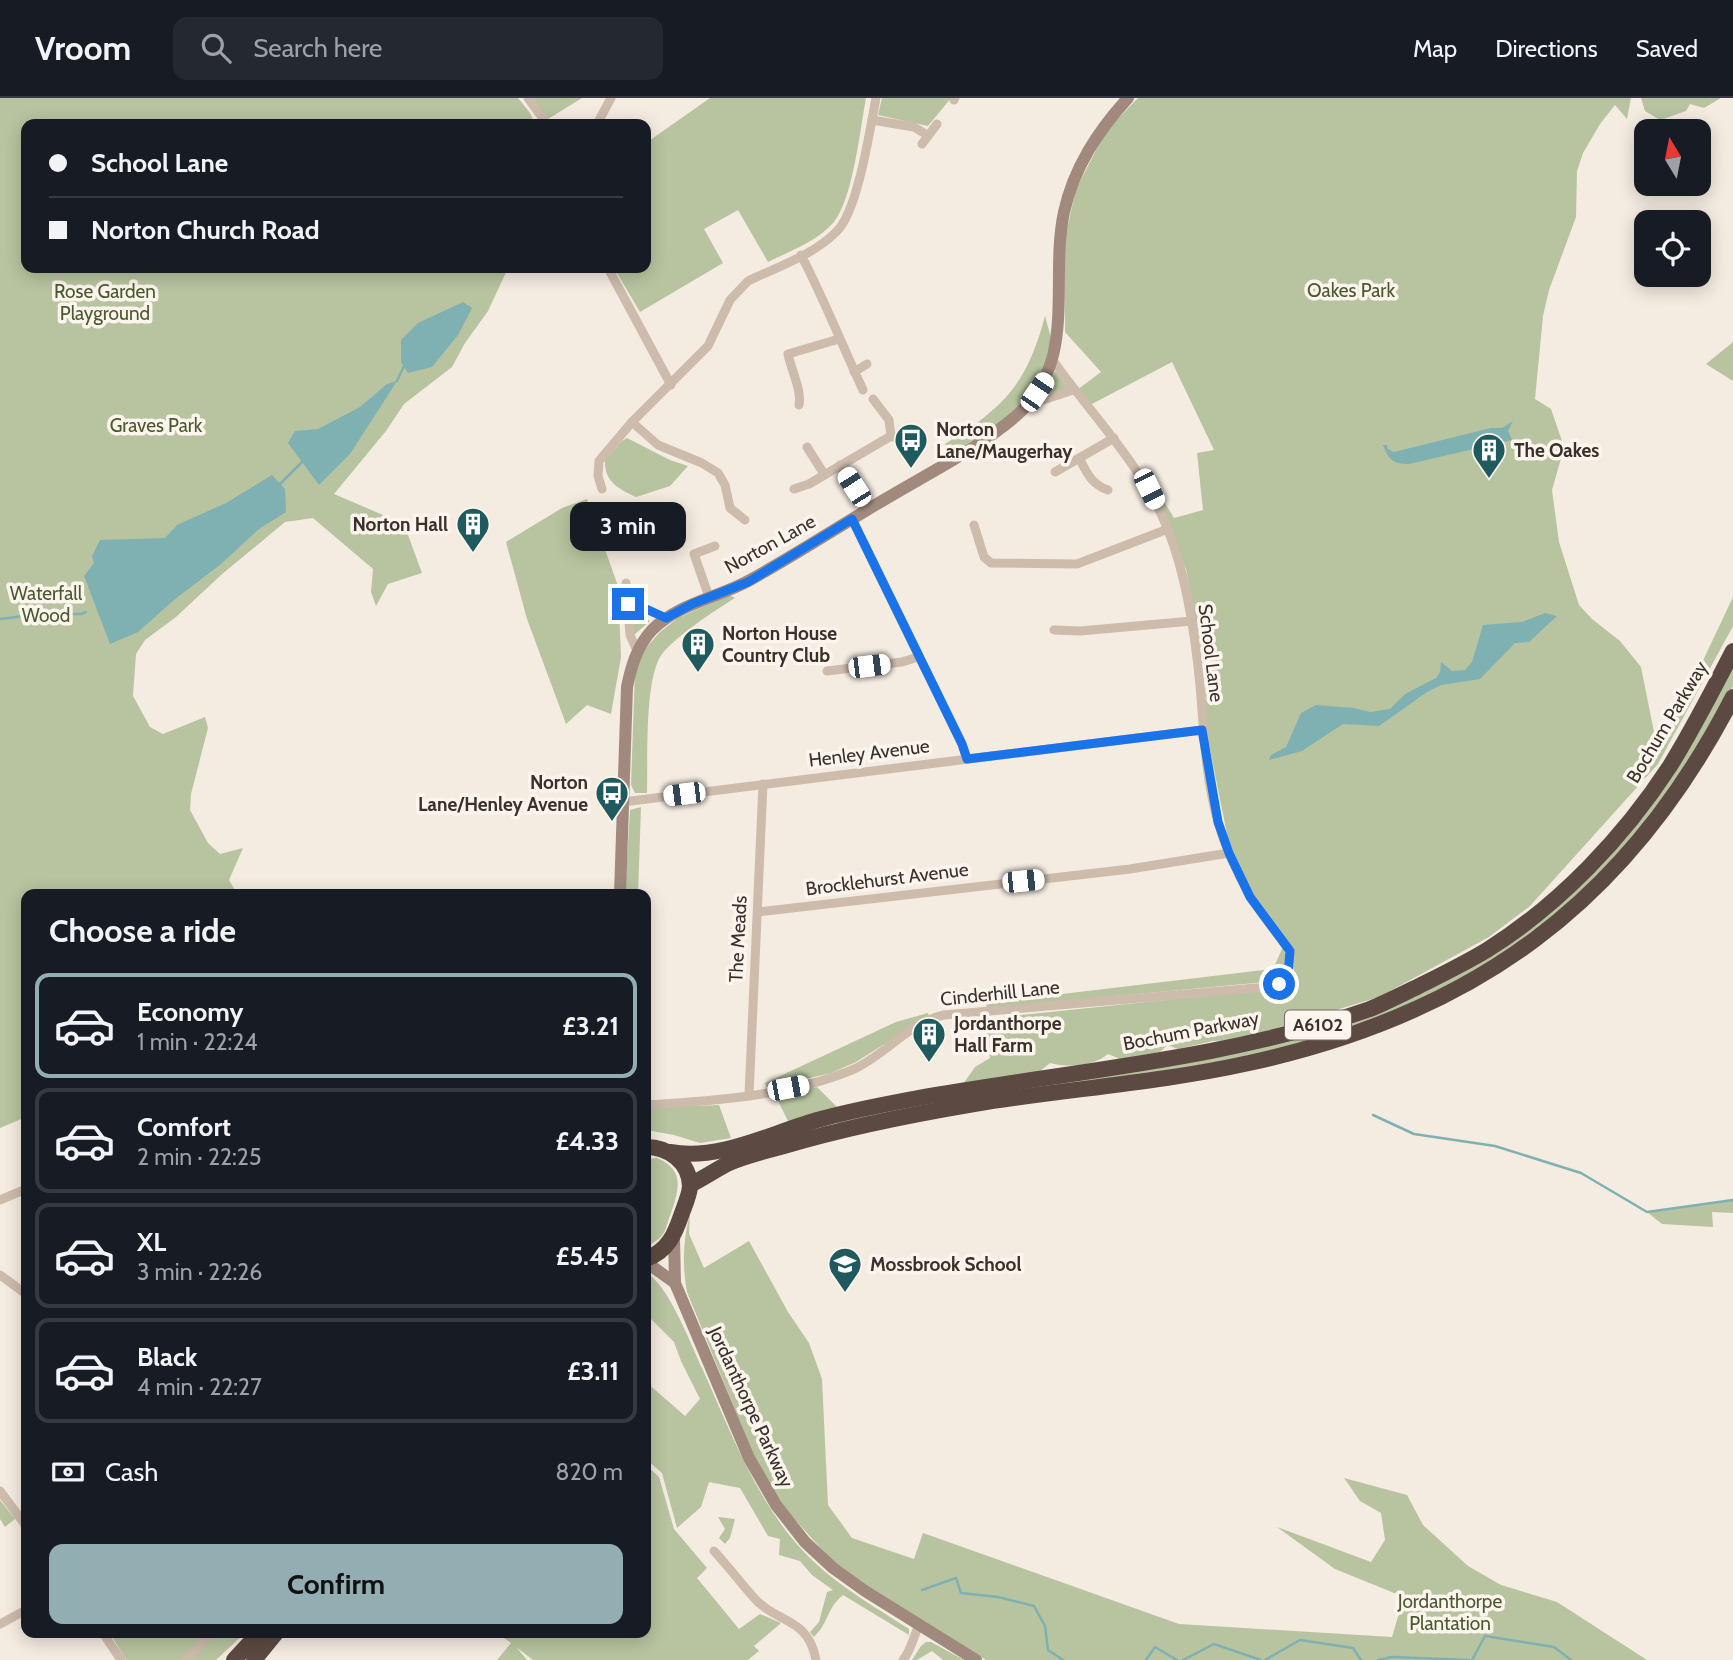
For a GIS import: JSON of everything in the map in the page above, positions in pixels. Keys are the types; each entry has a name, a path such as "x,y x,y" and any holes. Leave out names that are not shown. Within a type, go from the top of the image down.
{"highway":[{"name":"Bochum Parkway","path":"651,1147 688,1155 723,1150 822,1118 888,1103 1234,1047 1372,1008 1487,950 1529,920 1572,883 1633,815 1669,767 1733,651"},
{"name":"Bochum Parkway","path":"690,1185 728,1164 839,1129 1035,1094 1248,1063 1346,1038 1421,1009 1469,983 1522,949 1551,928 1600,883 1644,835 1667,805 1694,766 1733,697"},
{"path":"651,1257 674,1238 690,1185 684,1166 670,1152"},
{"path":"234,1660 254,1638"},
{"path":"254,1660 272,1638"}],"street":[{"path":"528,98 543,119"},
{"path":"600,119 611,98"},
{"path":"602,489 598,476 599,461 632,422 708,346 730,300 739,288 817,247 837,232 854,197 876,98"},
{"name":"Norton Lane","path":"620,889 627,687 630,669 646,638 666,618 748,582 984,439 1027,405 1046,380 1052,359 1058,326 1057,264 1064,211 1071,189 1091,143 1128,98"},
{"path":"872,120 914,127 924,139 937,124"},
{"path":"801,255 827,305 839,339 863,390"},
{"path":"611,273 671,384"},
{"path":"799,405 800,393 788,354 839,339"},
{"name":"School Lane","path":"1052,359 1073,390 1114,438 1143,478 1168,529 1192,621 1202,730 1215,809 1229,853 1250,897 1290,951 1288,975"},
{"path":"854,372 867,364"},
{"path":"1027,405 1073,390"},
{"path":"794,489 809,484 840,465 895,438 889,420 873,399"},
{"path":"632,422 658,444 718,473 723,479 730,508 745,520"},
{"path":"1055,472 1114,438"},
{"path":"807,447 824,474"},
{"path":"1079,458 1091,481 1108,490"},
{"path":"840,465 868,509"},
{"path":"852,519 967,759"},
{"path":"974,525 984,557 991,563 1077,564 1168,529"},
{"path":"709,597 694,554 715,546"},
{"path":"626,583 630,635 638,653"},
{"path":"628,604 635,604 666,618"},
{"path":"1054,630 1080,631 1192,621"},
{"path":"827,671 902,662 918,657"},
{"name":"Henley Avenue","path":"623,802 1202,730"},
{"name":"The Meads","path":"749,1095 763,784"},
{"name":"Brocklehurst Avenue","path":"758,912 1130,869 1229,853"},
{"name":"Cinderhill Lane","path":"651,1104 719,1100 807,1084 852,1070 933,1017 1268,987 1279,984 1288,975"},
{"path":"0,1200 21,1191"},
{"name":"Jordanthorpe Parkway","path":"674,1238 675,1283 749,1458 776,1506 805,1542 833,1568 864,1591 976,1660"},
{"path":"651,1264 675,1283"},
{"path":"0,1275 21,1290"},
{"path":"0,1491 21,1519"},
{"path":"714,1551 758,1602 797,1626 812,1647 816,1660"},
{"path":"0,1624 21,1614"},
{"path":"903,1660 910,1651 920,1624"},
{"path":"106,1638 121,1660"},
{"path":"186,1660 206,1638"}],"green space":[{"name":"Graves Park","path":"0,98 518,98 533,119 21,119 21,273 506,273 488,311 452,367 404,404 386,431 334,494 404,524 422,573 388,584 376,606 371,592 373,569 313,518 285,522 176,617 145,640 136,654 133,696 150,727 163,734 205,717 208,728 191,794 190,810 208,843 220,854 243,848 229,880 234,889 21,889 21,1119 0,1128"},
{"path":"533,98 582,98 548,119"},
{"path":"710,98 866,98 851,182 840,212 826,230 802,246 768,262 738,210 704,229 723,263 640,312 617,273 651,273 651,139"},
{"path":"882,98 951,98 928,126 878,115"},
{"name":"Oakes Park","path":"1138,98 1631,98 1627,119 1615,105 1583,153 1577,171 1576,217 1549,290 1543,316 1535,399 1551,409 1562,441 1562,455 1552,490 1559,542 1579,605 1620,641 1641,667 1657,747 1691,686 1733,597 1733,626 1658,764 1530,906 1489,937 1379,997 1237,1040 1213,1041 1178,1049 1167,1045 1160,1052 1120,1059 1108,1054 1096,1061 1080,1065 1050,1063 1039,1072 963,1084 975,1067 990,1058 986,1026 993,1018 1282,988 1294,978 1293,955 1253,895 1228,839 1207,734 1204,665 1186,569 1153,494 1159,493 1174,518 1203,510 1197,453 1214,450 1172,362 1090,405 1077,390 1101,372 1065,332 1065,238 1076,189 1106,131"},
{"path":"1641,98 1721,98 1704,108 1690,104 1686,111 1663,119 1645,111"},
{"path":"1045,316 1051,338 1042,375 1034,390 1007,418 953,453 945,444 998,406 1021,377 1038,340"},
{"path":"1733,342 1733,381 1706,364"},
{"path":"1055,371 1068,388 1043,397"},
{"path":"627,438 688,466 670,486 636,497 614,484 605,468 605,460"},
{"path":"587,499 618,586 621,657 611,714 587,705 566,724 527,619 506,542 562,508"},
{"path":"729,595 735,598 676,639 662,654 656,666 648,720 647,793 635,793 631,785 635,670 644,650 660,632 678,618"},
{"path":"635,612 650,621 634,635 632,619"},
{"path":"1733,664 1733,686 1700,747 1617,858 1543,928 1440,994 1344,1030 1325,1031 1412,996 1594,868"},
{"path":"641,807 638,889 625,889 630,810"},
{"path":"1283,947 1286,960 1284,970 1278,977 1266,982 987,1008 986,1003 1273,969"},
{"path":"928,1013 929,1016 856,1062 831,1073 767,1088 765,1083 896,1022"},
{"path":"1322,1032 1343,1032 1271,1053 841,1125 835,1121 864,1114"},
{"path":"817,1087 837,1107 789,1123 775,1095"},
{"path":"719,1105 731,1138 700,1143 651,1131 651,1108"},
{"path":"657,1158 666,1163 676,1174 678,1181 674,1204 664,1232 651,1244 651,1159"},
{"path":"1733,1200 1733,1213 1712,1212 1713,1227 1662,1224 1647,1212"},
{"name":"Jordanthorpe Plantation","path":"690,1213 689,1234 704,1268 749,1241 788,1312 809,1343 822,1379 828,1505 852,1538 914,1559 923,1533 1179,1624 1392,1637 1404,1597 1335,1569 1277,1527 1371,1562 1385,1540 1381,1513 1360,1501 1344,1478 1407,1495 1423,1525 1468,1566 1501,1585 1557,1602 1647,1660 986,1660 853,1579 825,1553 781,1504 754,1456 687,1292 684,1252"},
{"path":"651,1277 662,1289 678,1316 748,1470 777,1519 794,1541 824,1571 909,1629 909,1635 843,1595 814,1637 810,1632 819,1622 827,1592 833,1590 812,1575 800,1561 779,1555 780,1539 768,1536 740,1488 709,1482 701,1507 677,1528 662,1473 651,1463 651,1386 685,1416 700,1399 674,1342 651,1319"},
{"path":"651,1470 659,1477 674,1529 707,1568 697,1578 739,1629 760,1614 781,1623 754,1646 759,1651 748,1660 533,1660 516,1647 527,1660 497,1660 511,1643 504,1638 651,1638"},
{"path":"0,1500 15,1519 5,1527 0,1519"},
{"path":"718,1517 735,1519 730,1538 725,1544 719,1538 725,1529"},
{"path":"113,1638 240,1638 216,1660 126,1660"},
{"path":"926,1642 931,1642 964,1660 943,1660 932,1651 912,1660"}],"water":[{"path":"463,302 472,308 458,335 432,367 408,373 401,362 401,340 418,323"},
{"path":"397,381 350,454 319,485 288,443 295,431 318,429 360,407 387,384"},
{"path":"1513,421 1508,431 1512,440 1409,464 1392,460 1383,445 1387,445 1388,449 1394,452 1491,428 1502,428"},
{"path":"272,475 285,489 286,512 259,529 138,632 110,644 84,576 94,563 92,556 100,540 165,538 177,525 226,503"},
{"path":"1545,613 1557,616 1529,642 1515,643 1480,679 1441,685 1379,726 1343,724 1302,751 1269,760 1271,755 1286,747 1301,713 1316,705 1370,712 1390,709 1405,694 1436,678 1441,662 1452,671 1465,670 1472,662 1483,625 1522,622"}],"waterway":[{"path":"397,381 404,366"},
{"path":"280,484 302,462"},
{"path":"0,619 86,612"},
{"path":"1373,1115 1414,1134 1495,1146 1581,1173 1647,1212 1733,1200"},
{"path":"922,1590 956,1578 961,1593 998,1597 1034,1606 1045,1626 1048,1650 1063,1660"},
{"path":"1472,1660 1485,1636 1554,1647 1571,1660"},
{"path":"1265,1660 1300,1640 1353,1648 1361,1660"},
{"path":"1183,1660 1214,1644 1261,1660"},
{"path":"1146,1660 1155,1647 1177,1660"},
{"path":"1378,1660 1392,1657 1469,1660"}],"place":[{"name":"Norton Lane/Maugerhay","path":"911,470"},
{"name":"The Oakes","path":"1489,480"},
{"name":"Norton Hall","path":"473,554"},
{"name":"Norton House Country Club","path":"698,674"},
{"name":"Norton Lane/Henley Avenue","path":"612,823"},
{"name":"Jordanthorpe Hall Farm","path":"929,1064"},
{"name":"Mossbrook School","path":"845,1294"}],"route":[{"path":"628,604 635,604 666,618 692,604 748,582 852,519 967,759 1202,730 1218,822 1229,853 1250,897 1290,951 1288,975 1279,984"}],"park label":[{"name":"Rose Garden Playground","path":"105,302"},
{"name":"Waterfall Wood","path":"46,604"}]}
